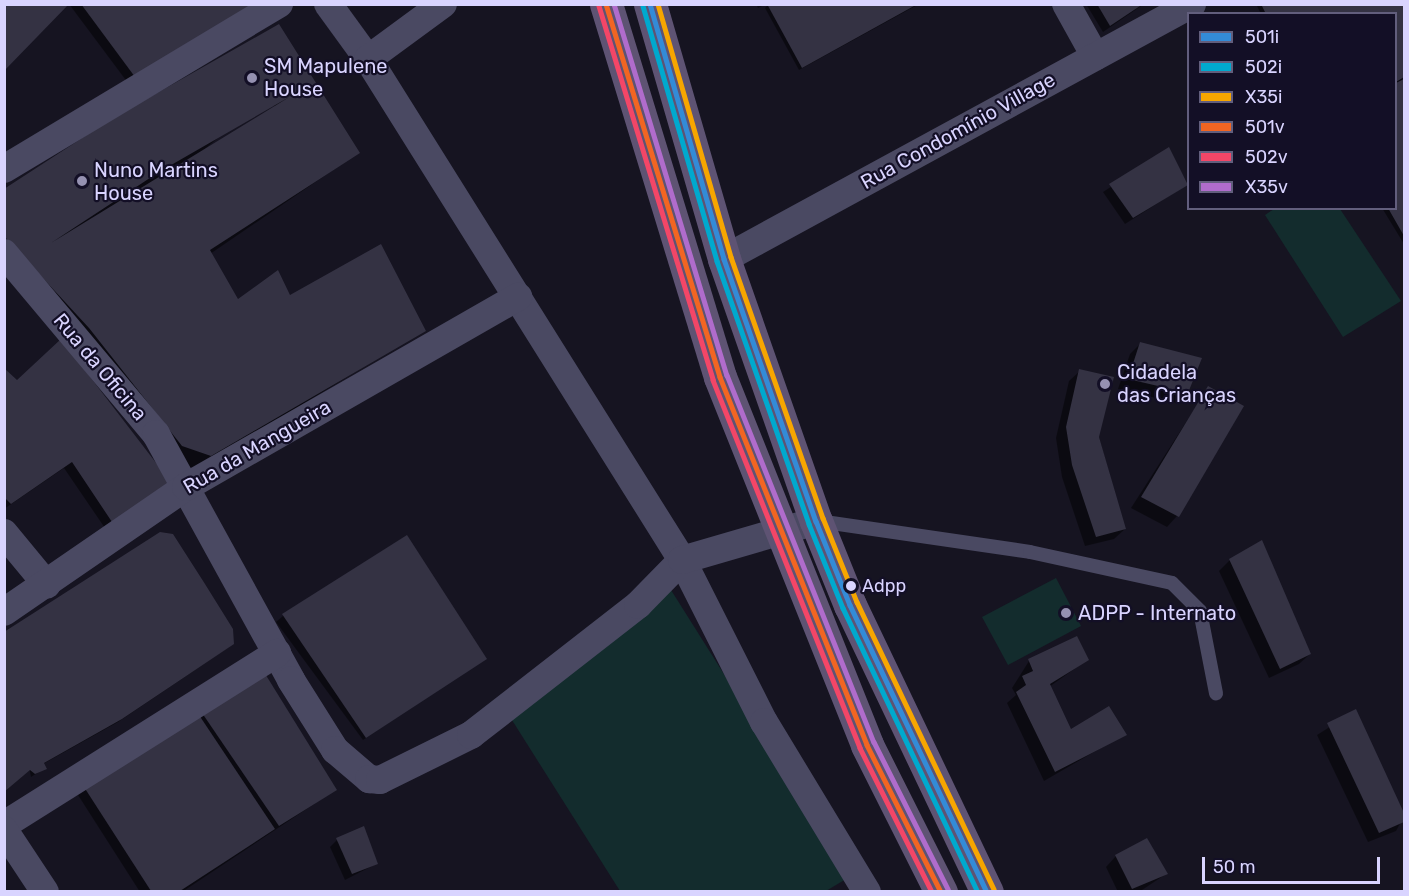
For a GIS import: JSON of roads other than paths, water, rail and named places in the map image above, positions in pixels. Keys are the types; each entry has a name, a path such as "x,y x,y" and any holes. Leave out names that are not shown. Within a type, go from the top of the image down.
{"main road":[{"path":"606,4 713,357 779,534 867,745 941,891"},
{"path":"650,4 724,258 816,521 850,604 987,891"}],"street":[{"path":"4,169 279,4"},
{"path":"328,4 368,59 682,560 764,722 867,891"},
{"path":"368,59 443,4"},
{"path":"1066,4 1095,56"},
{"name":"Rua Condomínio Village","path":"724,258 1192,4"},
{"name":"Rua da Oficina","path":"4,253 156,435 277,653 345,762 369,779 380,780 471,735 525,697 638,604 682,560"},
{"name":"Rua da Mangueira","path":"4,612 186,487 518,297"},
{"path":"682,560 779,534 816,521"},
{"path":"4,533 46,585"},
{"path":"45,891 4,828 277,653"}],"lane":[{"path":"816,521 1030,552 1172,583 1200,611 1216,693"}],"place":[{"name":"SM Mapulene House","path":"252,78"},
{"name":"Nuno Martins House","path":"82,181"},
{"name":"Cidadela das Crianças","path":"1105,384"},
{"name":"Adpp","path":"851,586"},
{"name":"ADPP - Internato","path":"1066,613"}]}
